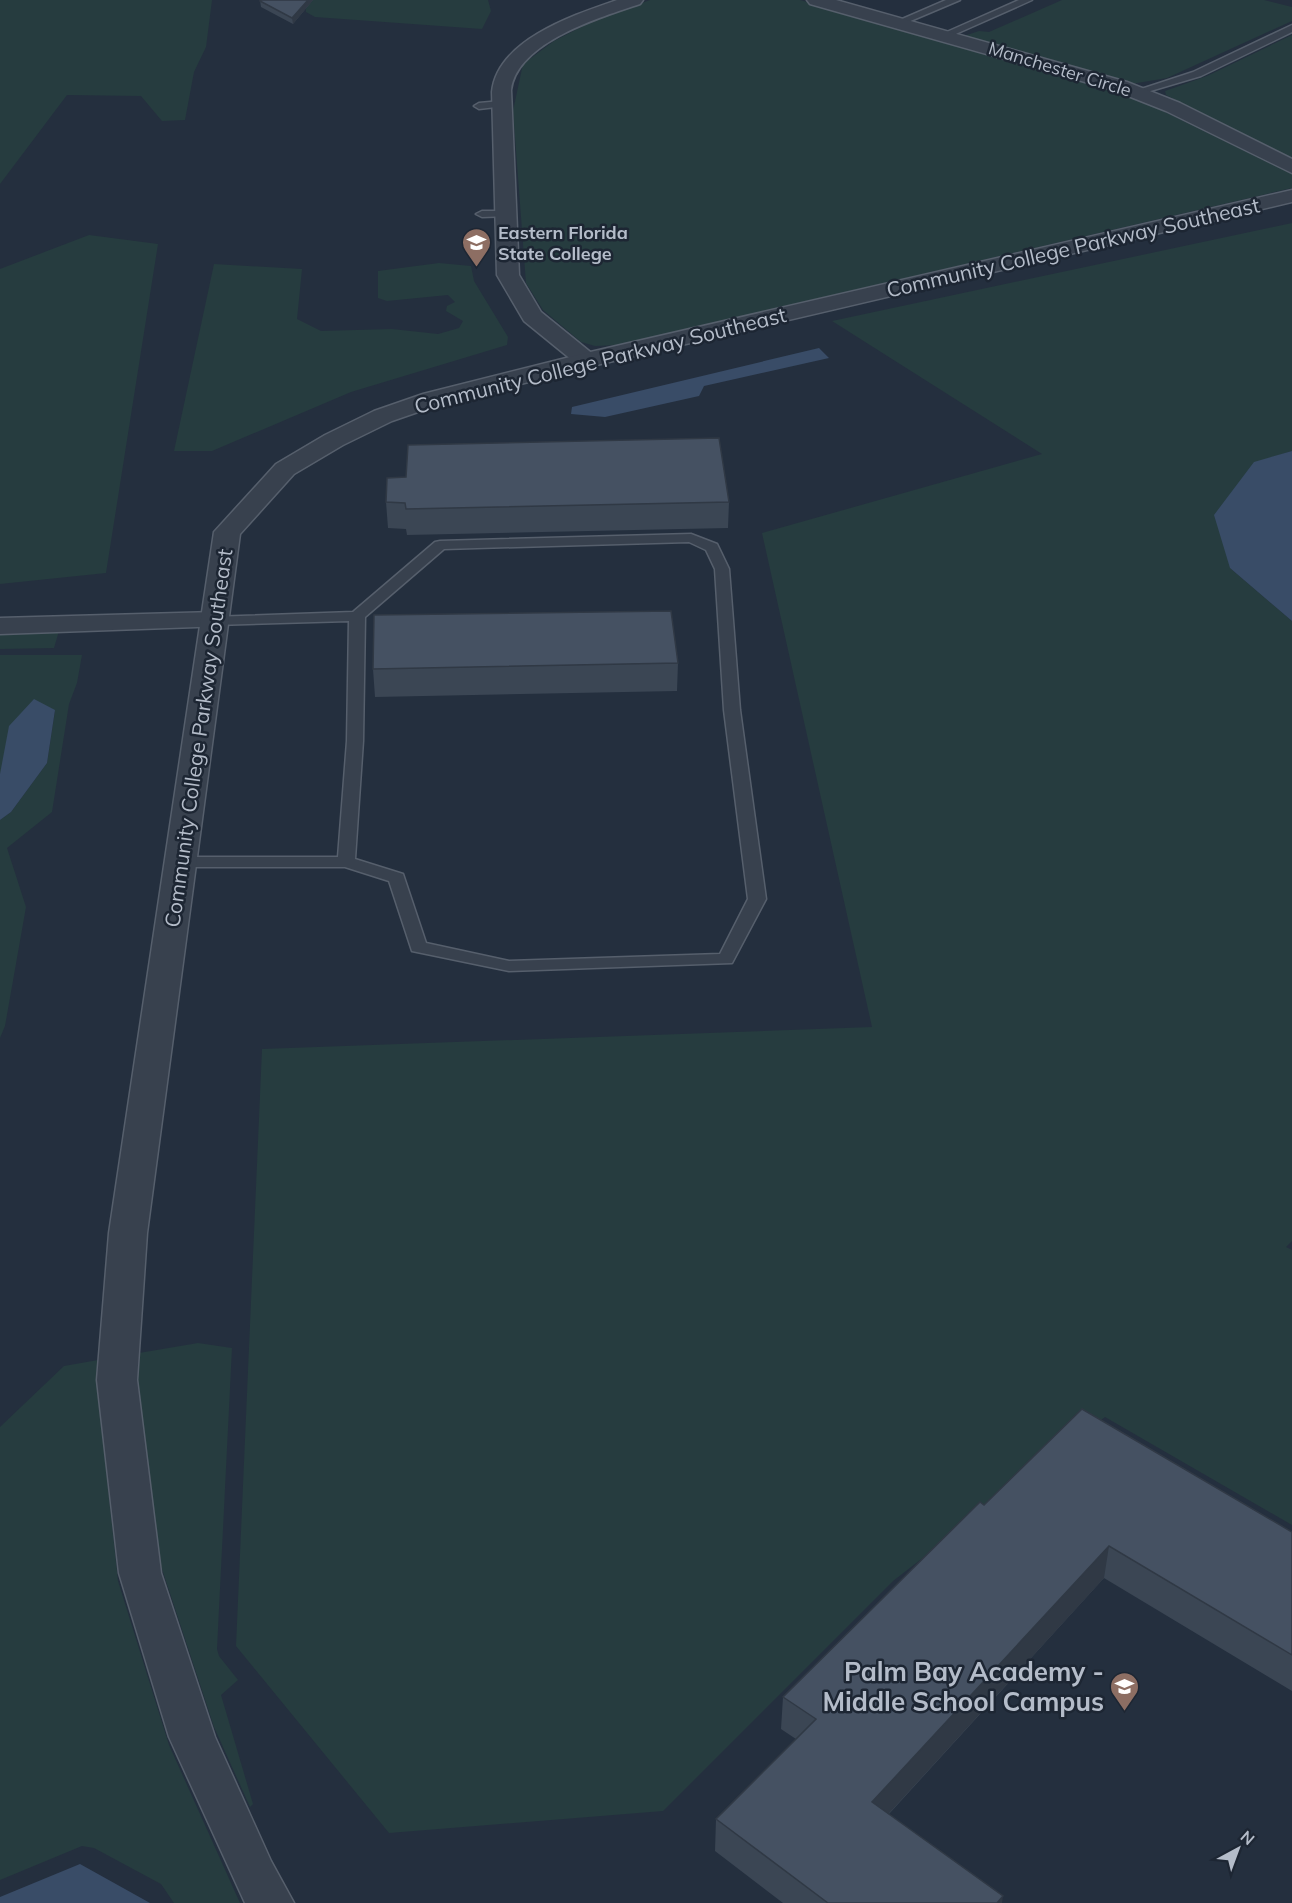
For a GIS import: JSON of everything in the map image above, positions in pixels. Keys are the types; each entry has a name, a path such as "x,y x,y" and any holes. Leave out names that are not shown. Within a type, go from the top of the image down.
{"street":[{"path":"586,360 532,316 508,276 501,105 503,81 513,63 543,39 581,20 634,0"},
{"name":"Manchester Circle","path":"816,0 1081,73 1137,92 1173,107 1292,167"},
{"name":"Community College Parkway Southeast","path":"270,1903 253,1873 192,1737 140,1573 117,1380 128,1233 227,532 285,469 334,440 393,413 432,399 586,360 1292,196"},
{"path":"0,626 215,620"}],"lane":[{"path":"898,23 956,0"},
{"path":"1001,0 1022,2"},
{"path":"945,35 1022,2"},
{"path":"1137,92 1197,74 1292,28"},
{"path":"479,106 501,105"},
{"path":"482,214 506,214"},
{"path":"180,862 346,862 397,878 418,947 509,966 726,959 757,899 732,710 722,569 712,547 691,538 440,545 357,616 215,620"},
{"path":"346,862 355,741 357,616"}],"green space":[{"path":"0,0 212,0 206,47 194,72 185,120 162,121 141,96 67,95 0,184"},
{"path":"313,0 488,0 491,11 482,29 315,17 306,12 306,7"},
{"path":"650,0 800,0 1080,78 1128,94 1292,174 1292,188 618,345 595,346 581,342 543,310 526,283 513,111 523,64 554,41 591,22"},
{"path":"1062,0 1264,0 1292,7 1292,21 1167,78 1131,84 964,36 979,31 989,32"},
{"path":"1292,35 1292,158 1166,95 1165,91 1207,76"},
{"path":"1292,223 1292,451 1254,463 1230,568 1292,621 1292,1241 1286,1247 1292,1250 1292,1525 1105,1417 893,1581 663,1811 389,1833 236,1646 262,1049 872,1027 762,533 1042,454 832,321"},
{"path":"89,235 158,244 106,573 0,584 0,269"},
{"path":"439,263 471,266 474,281 508,337 507,345 351,392 212,451 174,451 214,264 302,269 297,319 321,331 392,329 438,334 459,328 463,321 446,311 447,306 455,302 448,295 387,301 378,298 378,271"},
{"path":"59,631 54,648 0,649 0,633"},
{"path":"0,655 82,655 77,683 69,704 52,812 7,848 26,907 5,1026 0,1038 0,820 11,812 47,763 55,711 0,774"},
{"path":"198,1343 232,1348 217,1649 219,1656 238,1680 221,1695 253,1804 250,1807 214,1727 161,1566 137,1376 139,1353"},
{"path":"98,1360 97,1385 118,1581 169,1745 240,1903 174,1903 161,1884 94,1848 82,1846 0,1880 0,1427 64,1366"}],"water":[{"path":"819,348 829,358 704,386 699,396 605,417 571,414 572,407"},
{"path":"1292,451 1292,621 1230,568 1214,515 1254,462"},
{"path":"34,699 55,710 47,763 11,812 0,820 0,774 9,726"},
{"path":"80,1864 150,1903 0,1903 0,1897"}],"building":[{"path":"260,0 308,0 292,18"},
{"path":"719,438 729,502 406,509 405,503 386,502 387,478 406,477 408,445"},
{"path":"671,611 678,663 373,669 374,615"},
{"path":"1082,1409 1292,1532 1292,1655 1109,1546 872,1802 1003,1896 997,1903 828,1903 716,1819 816,1719 783,1697 980,1502 984,1505"}],"place":[{"name":"Eastern Florida State College","path":"477,268"},
{"name":"Palm Bay Academy - Middle School Campus","path":"1125,1712"}]}
